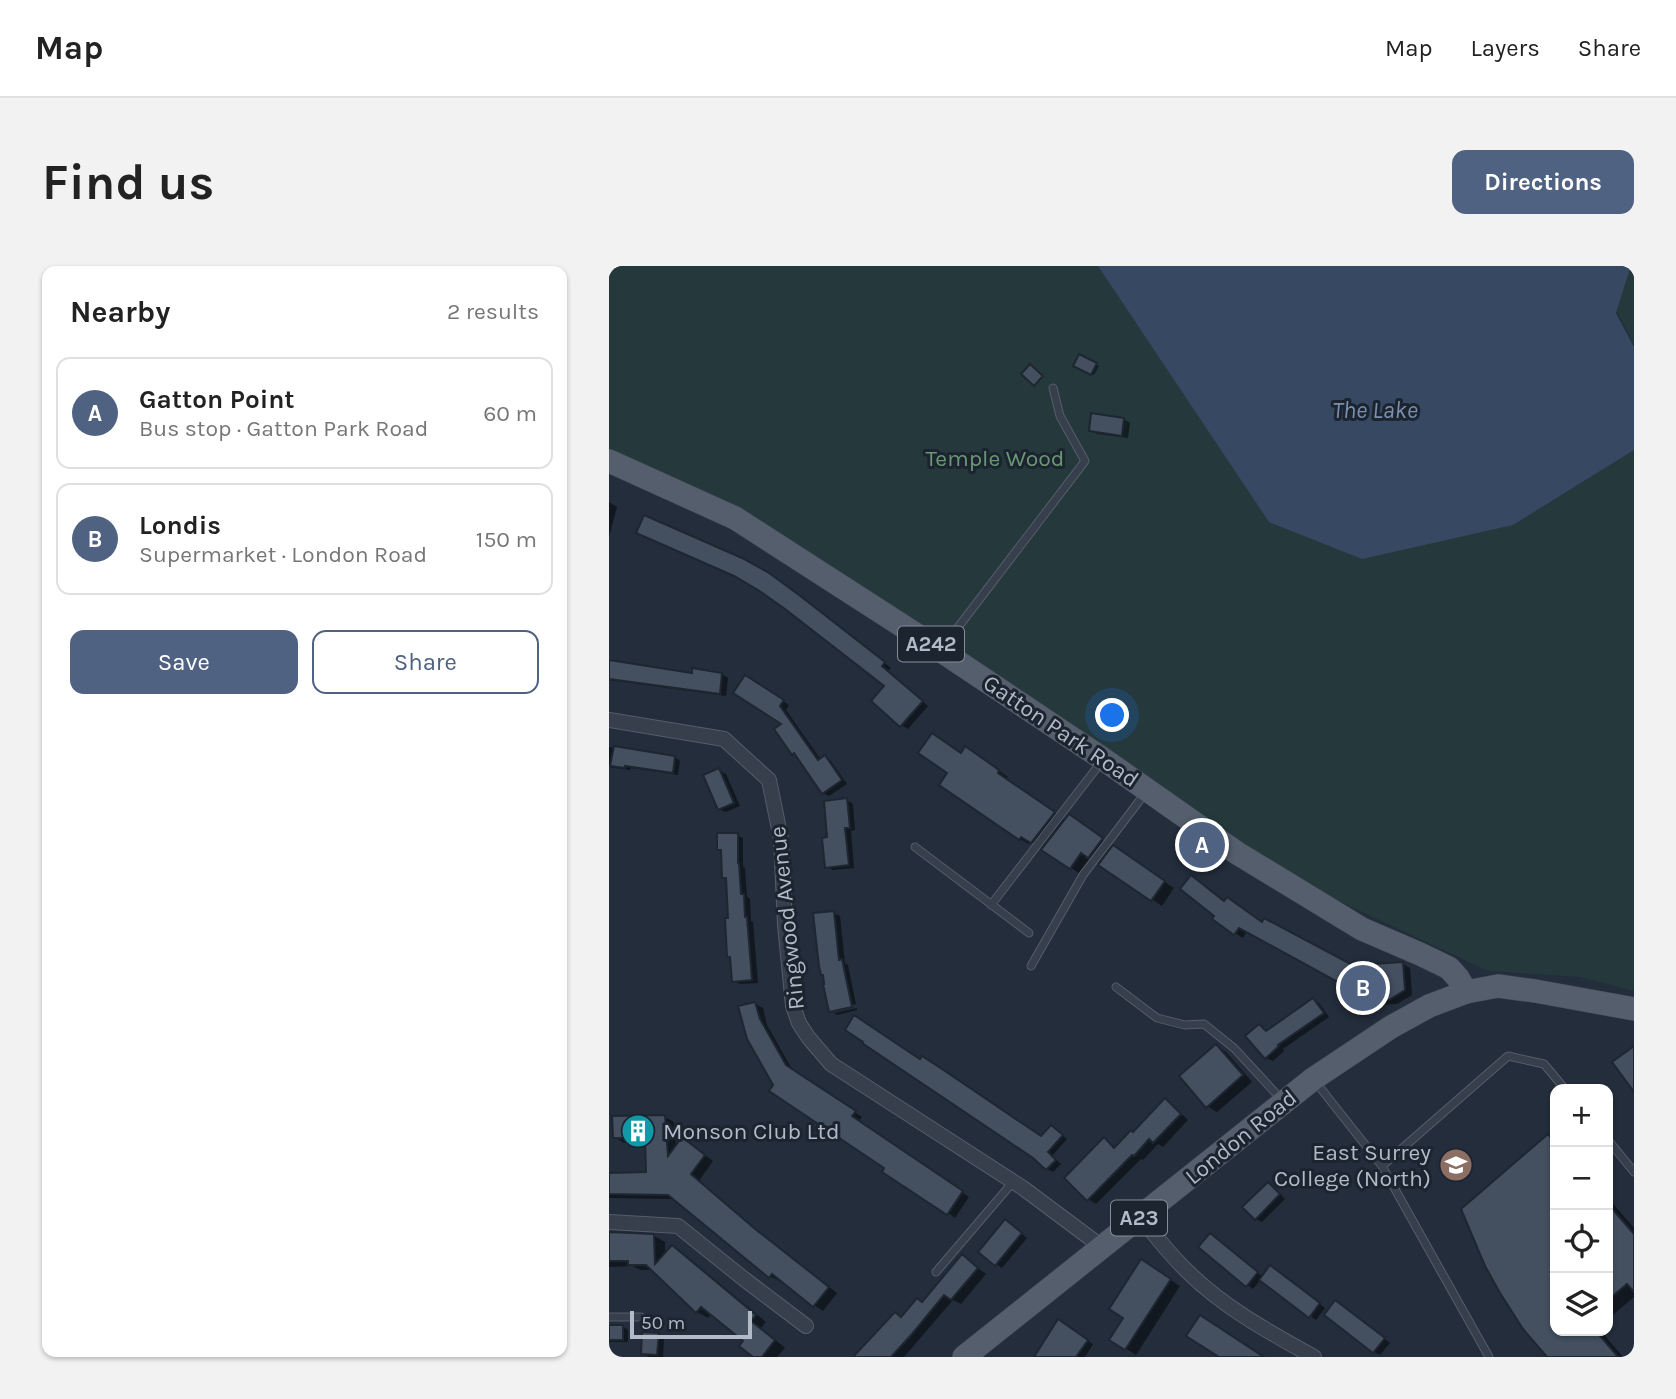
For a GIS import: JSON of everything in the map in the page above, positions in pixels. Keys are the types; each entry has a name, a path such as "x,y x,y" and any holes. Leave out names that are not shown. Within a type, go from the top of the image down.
{"main road":[{"name":"Gatton Park Road","path":"609,461 735,518 940,650 1237,853 1362,929 1449,968 1466,992"},
{"name":"A23","path":"1466,992 1498,986 1634,1009"},
{"name":"London Road","path":"964,1357 1313,1079 1429,1006 1466,992"}],"street":[{"name":"Ringwood Avenue","path":"609,720 725,739 769,780 781,839 785,925 793,1006 808,1037 831,1064 1013,1182 1102,1247"},
{"path":"1140,1217 1187,1271 1220,1300 1273,1335 1314,1357"},
{"path":"609,1222 678,1226 806,1325"}],"lane":[{"path":"940,650 1085,461 1060,416 1053,388"},
{"path":"992,905 1103,759"},
{"path":"1031,966 1083,875 1147,790"},
{"path":"915,847 1029,933"},
{"path":"1116,987 1157,1018 1185,1025 1204,1024 1234,1048 1284,1103"},
{"path":"1382,1166 1508,1056 1544,1064 1561,1084"},
{"path":"1313,1079 1382,1166 1489,1357"},
{"path":"1613,1146 1634,1172"},
{"path":"936,1272 1013,1182"},
{"path":"609,1317 641,1317"}],"green space":[{"name":"Temple Wood","path":"609,266 1098,266 1269,521 1513,525 1634,450 1634,991 1580,977 1488,971 1237,853 735,518 609,461"},
{"path":"1631,266 1634,266 1634,345 1617,311"}],"water":[{"name":"The Lake","path":"1098,266 1631,266 1616,313 1634,347 1634,450 1513,525 1362,559 1269,522"}],"building":[{"path":"1079,354 1097,363 1091,375 1073,366"},
{"path":"1030,364 1043,376 1034,386 1021,374"},
{"path":"1091,413 1124,418 1122,436 1089,431"},
{"path":"644,515 742,558 769,573 885,662 882,666 923,701 900,727 871,701 884,686 758,590 734,576 636,533"},
{"path":"609,660 692,673 692,668 722,673 720,694 609,679"},
{"path":"745,675 784,700 780,706 818,760 825,755 842,780 822,794 774,729 781,724 733,693"},
{"path":"932,733 961,753 965,746 999,770 998,773 1055,812 1031,843 1021,837 1019,840 939,785 947,773 918,753"},
{"path":"614,746 675,756 673,773 610,766"},
{"path":"719,768 734,803 718,810 703,775"},
{"path":"847,798 850,828 845,828 849,865 825,868 822,838 827,837 824,801"},
{"path":"1069,814 1103,838 1088,858 1081,853 1070,869 1041,850"},
{"path":"717,833 738,833 738,863 741,894 744,894 747,917 752,980 732,982 730,957 727,957 726,878 722,878"},
{"path":"1113,845 1165,881 1151,901 1098,865"},
{"path":"1191,875 1224,901 1227,897 1262,922 1264,918 1362,970 1372,964 1403,962 1405,990 1389,1000 1364,1002 1343,988 1345,986 1239,928 1234,935 1180,889"},
{"path":"834,911 839,960 842,959 852,1007 829,1012 819,966 813,913"},
{"path":"1313,998 1324,1013 1278,1045 1265,1059 1245,1036 1259,1024 1266,1031"},
{"path":"755,1002 760,1019 786,1065 856,1111 852,1116 963,1191 947,1215 882,1172 884,1168 769,1091 773,1085 747,1039 738,1006"},
{"path":"854,1015 920,1059 922,1056 939,1067 1041,1136 1051,1125 1063,1135 1048,1152 1056,1160 1046,1170 1033,1158 862,1043 845,1030"},
{"path":"1216,1044 1243,1075 1206,1108 1179,1076"},
{"path":"1634,1046 1634,1092 1612,1062"},
{"path":"1165,1098 1181,1114 1153,1143 1149,1139 1087,1201 1064,1178 1104,1137 1114,1148"},
{"path":"665,1115 668,1156 682,1137 705,1155 691,1174 829,1287 813,1307 772,1274 769,1278 668,1195 609,1194 609,1173 646,1172 645,1138 613,1138 612,1116"},
{"path":"1548,1134 1550,1336 1600,1336 1618,1357 1547,1357 1523,1329 1500,1293 1485,1266 1461,1209"},
{"path":"1268,1182 1280,1194 1255,1220 1242,1207"},
{"path":"1613,1210 1634,1234 1634,1292 1627,1284 1613,1296"},
{"path":"1005,1219 1022,1233 995,1266 978,1252"},
{"path":"609,1232 654,1234 655,1264 672,1245 756,1315 751,1321 775,1340 762,1357 753,1357 739,1346 743,1341 701,1307 696,1313 646,1265 609,1261"},
{"path":"1210,1233 1258,1272 1246,1287 1198,1247"},
{"path":"962,1254 978,1268 951,1300 944,1295 891,1357 853,1357 895,1312 901,1317 917,1298 922,1302"},
{"path":"1141,1259 1171,1279 1125,1350 1109,1340 1123,1318 1109,1309"},
{"path":"1270,1265 1320,1303 1309,1318 1259,1280"},
{"path":"1335,1300 1385,1338 1373,1353 1324,1315"},
{"path":"1200,1315 1264,1357 1219,1357 1186,1336"},
{"path":"1058,1319 1088,1340 1076,1357 1034,1357"},
{"path":"609,1325 623,1325 623,1340 609,1340"},
{"path":"642,1332 659,1333 657,1355 641,1354"}],"place":[{"name":"Gatton Point","path":"1202,845"},
{"name":"Londis","path":"1363,988"},
{"name":"Monson Club Ltd","path":"638,1131"},
{"name":"East Surrey College (North)","path":"1456,1165"}]}
